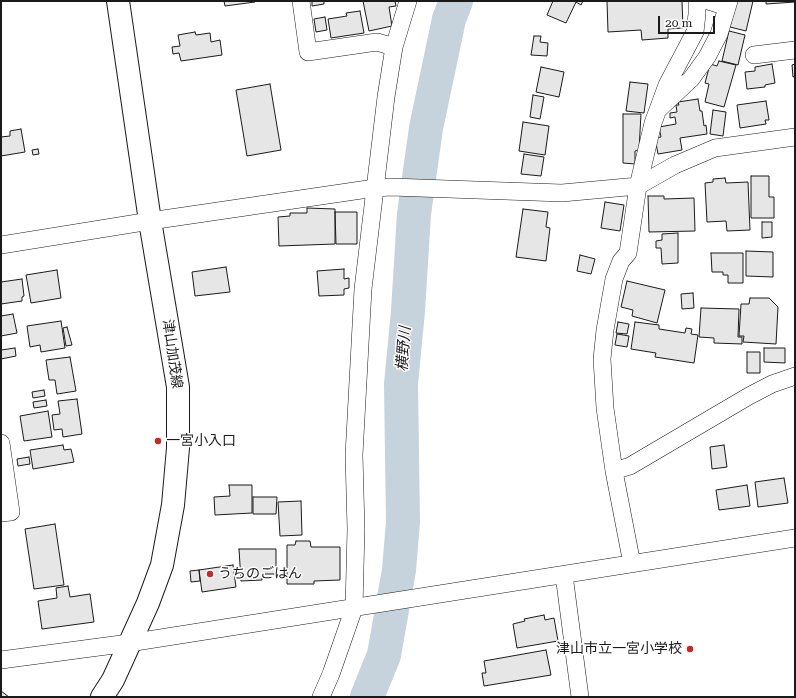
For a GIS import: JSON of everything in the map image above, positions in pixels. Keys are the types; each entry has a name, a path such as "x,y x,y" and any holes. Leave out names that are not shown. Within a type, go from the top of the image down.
{"main road":[{"name":"津山加茂線","path":"102,697 112,680 148,603 162,565 173,505 178,448 178,387 150,221 118,1"}],"street":[{"path":"301,1 308,52 377,42 394,47"},
{"path":"321,697 355,608 356,529 354,455 363,289 383,188 386,97 394,47 408,1"},
{"path":"632,564 614,472 604,408 602,360 604,337 614,279 621,261 628,253 638,186 653,122 667,85 695,32 697,14 696,1"},
{"path":"658,109 691,79 707,57 719,34 728,4 708,1"},
{"path":"754,55 795,50"},
{"path":"1,246 150,221 383,188 562,193 638,186 675,165 715,148 795,137"},
{"path":"614,472 643,459 749,396 772,384 795,376"},
{"path":"1,444 11,512 1,513"},
{"path":"1,660 129,643 795,538"},
{"path":"564,575 580,697"}],"building":[{"path":"224,1 255,1 255,2 225,6"},
{"path":"312,1 324,1 324,4 312,6"},
{"path":"363,1 395,1 396,6 389,7 392,26 369,31"},
{"path":"553,1 583,1 581,5 576,2 566,23 547,15"},
{"path":"607,1 682,1 683,28 668,29 668,38 642,40 641,30 608,32"},
{"path":"736,1 753,1 746,31 730,27"},
{"path":"766,1 795,1 795,2 766,4"},
{"path":"360,11 364,33 331,38 328,19 347,16 346,13"},
{"path":"325,17 327,30 316,32 314,19"},
{"path":"729,31 745,35 738,65 722,61"},
{"path":"195,32 196,35 210,33 211,42 220,40 222,55 181,61 179,53 173,54 172,47 180,46 178,35"},
{"path":"534,36 541,36 540,42 548,43 547,56 531,55"},
{"path":"719,61 736,65 724,107 705,102 709,84 705,83 710,64 717,66"},
{"path":"772,64 775,83 765,85 765,87 747,89 745,72 755,71 755,67"},
{"path":"795,64 795,76 793,77 792,65"},
{"path":"541,67 564,72 559,97 536,92"},
{"path":"630,82 648,84 644,113 626,111"},
{"path":"270,84 281,150 247,156 236,90"},
{"path":"533,95 544,97 540,119 530,117"},
{"path":"698,99 700,111 702,111 704,126 706,125 707,134 680,138 682,150 658,154 655,138 661,137 659,127 676,124 675,117 670,118 670,113 677,112 676,105 679,105 678,102"},
{"path":"766,101 769,120 765,120 766,124 740,128 737,105"},
{"path":"713,110 726,112 723,136 710,134"},
{"path":"623,114 641,114 639,150 635,151 635,164 623,163"},
{"path":"523,122 549,126 545,155 519,151"},
{"path":"21,129 25,152 1,156 1,137 10,136 10,131"},
{"path":"38,149 39,154 33,155 32,150"},
{"path":"524,154 544,157 541,176 521,174"},
{"path":"751,176 769,176 769,197 774,197 774,218 751,218"},
{"path":"725,178 726,183 748,182 750,230 727,231 726,221 707,222 705,183 713,182 713,179"},
{"path":"648,196 664,196 664,199 694,198 695,231 649,232"},
{"path":"605,202 624,205 620,231 601,228"},
{"path":"307,208 335,209 335,244 279,246 278,217 290,216 290,213 307,213"},
{"path":"523,209 548,212 546,227 550,228 546,261 516,257"},
{"path":"335,212 357,212 357,244 336,244"},
{"path":"762,222 772,222 772,237 762,238"},
{"path":"678,233 678,263 662,264 661,248 656,248 656,241 662,240 662,234"},
{"path":"746,251 773,252 773,277 746,276"},
{"path":"711,253 743,253 743,283 728,283 728,275 723,275 723,272 712,272"},
{"path":"580,255 595,259 591,274 577,271"},
{"path":"226,267 230,292 195,296 192,272"},
{"path":"344,269 344,279 349,278 349,288 344,289 344,295 319,296 317,271"},
{"path":"57,270 61,298 31,303 26,275"},
{"path":"22,279 24,296 22,297 22,301 1,304 1,282"},
{"path":"627,281 665,290 657,323 632,316 633,310 621,307"},
{"path":"693,293 694,308 682,309 681,294"},
{"path":"750,298 769,298 778,307 776,344 743,342 744,336 739,336 741,304 749,304"},
{"path":"701,308 739,309 738,337 742,337 742,344 714,343 714,338 699,337"},
{"path":"13,314 17,333 1,336 1,316"},
{"path":"61,321 65,348 41,352 40,345 30,347 27,326"},
{"path":"618,322 629,324 627,334 616,333"},
{"path":"635,322 659,325 659,329 685,333 686,328 692,329 691,334 698,335 694,363 655,357 656,353 631,349"},
{"path":"67,327 72,345 66,346 63,328"},
{"path":"617,334 629,336 627,347 615,345"},
{"path":"15,348 16,356 1,359 1,350"},
{"path":"764,348 785,348 785,363 764,362"},
{"path":"747,352 760,352 760,373 747,373"},
{"path":"70,357 76,391 57,394 55,380 49,380 46,360"},
{"path":"44,390 45,396 33,398 32,392"},
{"path":"77,399 82,434 63,437 62,429 54,430 52,415 60,414 58,401"},
{"path":"46,400 47,406 34,408 33,402"},
{"path":"48,411 52,437 24,441 20,416"},
{"path":"63,445 64,450 71,449 74,462 33,469 30,450"},
{"path":"724,445 727,467 712,469 710,447"},
{"path":"29,457 30,464 18,466 17,459"},
{"path":"784,478 788,503 758,507 755,482"},
{"path":"229,485 252,485 252,513 215,515 214,497 230,496"},
{"path":"747,485 750,506 719,510 716,490"},
{"path":"253,497 277,497 276,514 253,514"},
{"path":"301,501 302,535 280,536 278,502"},
{"path":"55,524 64,585 34,589 25,529"},
{"path":"296,541 310,541 311,547 340,547 340,580 314,581 314,584 287,584 287,545 295,545"},
{"path":"239,549 276,549 276,574 262,574 262,580 241,581"},
{"path":"233,565 236,587 202,592 199,570"},
{"path":"199,570 200,581 191,582 190,571"},
{"path":"68,586 70,597 90,594 94,622 42,629 38,601 57,598 56,588"},
{"path":"544,615 545,620 554,618 558,641 517,648 513,624 525,621 524,619"},
{"path":"546,650 551,675 484,686 482,673 486,673 484,661"},
{"path":"1,691 9,697 1,697"}],"waterway":[{"name":"横野川","path":"367,697 384,655 399,570 403,522 401,384 408,311 414,214 426,128 449,19 456,1"}],"place":[{"name":"一宮小入口","path":"158,441"},
{"name":"うちのごはん","path":"210,574"},
{"name":"津山市立一宮小学校","path":"690,649"}]}
